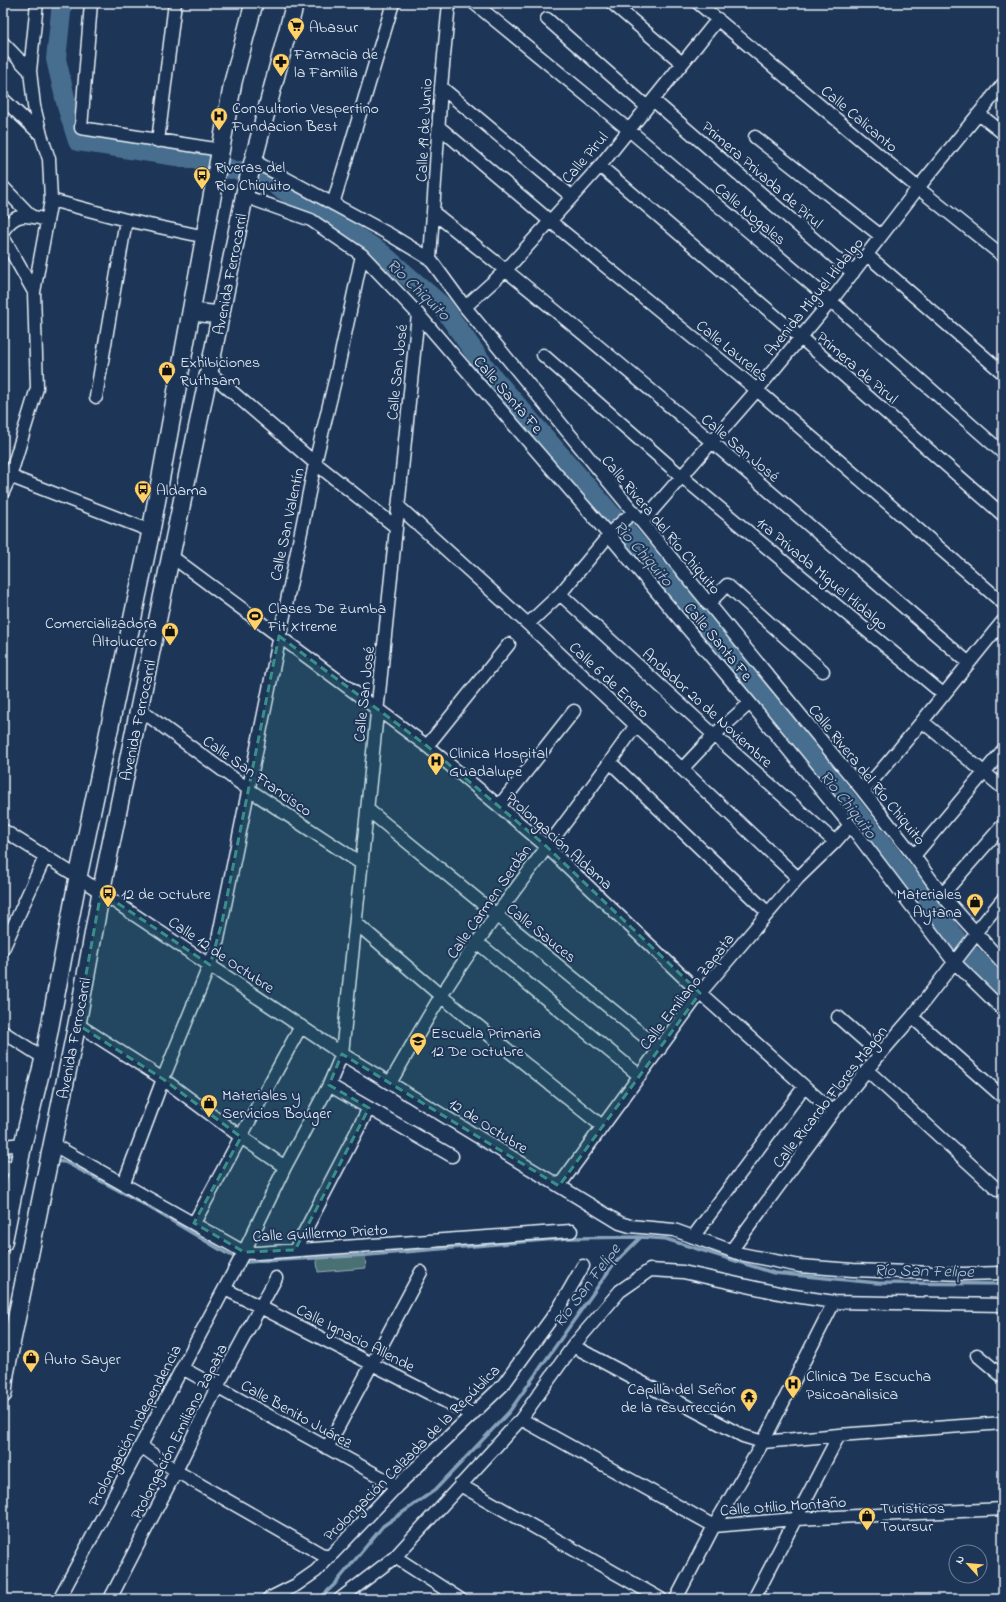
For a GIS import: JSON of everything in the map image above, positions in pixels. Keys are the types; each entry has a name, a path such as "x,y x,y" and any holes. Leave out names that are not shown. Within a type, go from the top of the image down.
{"main road":[{"name":"Avenida Ferrocarril","path":"3,1243 44,1058 78,877 151,531 206,237 215,178 233,82 254,3"},
{"name":"Avenida Ferrocarril","path":"3,1394 5,1374 77,1024 101,892 210,372 245,192 295,3"},
{"path":"192,312 221,315"}],"street":[{"path":"3,492 7,475 37,388 34,292 46,220 51,200 49,159 34,106 30,71 37,3"},
{"path":"91,3 82,128 158,141 220,154"},
{"path":"158,141 176,3"},
{"path":"332,204 393,3"},
{"name":"Calle 19 de Junio","path":"430,259 441,87 449,3"},
{"name":"Calle Nogales","path":"474,3 629,130 831,301 1003,454"},
{"path":"612,3 682,63"},
{"name":"Calle Calicanto","path":"698,3 918,188 1003,256"},
{"name":"Primera Privada de Pirul","path":"547,19 853,273"},
{"name":"Calle Pirul","path":"465,308 506,270 600,166 718,19"},
{"path":"3,43 30,71"},
{"name":"Avenida Miguel Hidalgo","path":"642,522 801,338 918,188 1003,84"},
{"path":"441,87 572,196"},
{"path":"3,99 41,135"},
{"path":"979,114 1003,133"},
{"name":"Calle Laureles","path":"439,127 757,390 1003,603"},
{"path":"755,137 881,236"},
{"name":"Calle Rivera del Río Chiquito","path":"252,164 387,233 430,259 465,308 629,516 642,522 863,791 914,856 942,895 975,935 1003,963"},
{"name":"Primera de Pirul","path":"600,166 801,338 1003,515"},
{"name":"Calle Santa Fe","path":"245,192 311,220 362,255 418,314 612,532 958,958 1003,1010"},
{"path":"5,193 31,216"},
{"path":"51,200 126,220 206,237"},
{"name":"Calle San José","path":"434,213 506,270 712,442 969,663"},
{"path":"3,231 14,218 21,215 46,220"},
{"path":"96,397 126,220"},
{"path":"3,237 34,292"},
{"name":"Calle San Valentín","path":"124,1183 163,1078 216,948 314,463 337,372 362,255"},
{"path":"867,255 1003,373"},
{"name":"Calle San José","path":"342,1054 418,314"},
{"name":"1ra Privada Miguel Hidalgo","path":"544,355 681,476 943,694"},
{"path":"210,372 314,463 396,527"},
{"path":"7,475 151,531"},
{"name":"Calle 6 de Enero","path":"398,506 528,624 798,878"},
{"path":"528,624 560,594 612,532 629,516"},
{"name":"Prolongación Aldama","path":"171,556 378,708 427,746 499,806 546,846 700,993 833,1112"},
{"path":"708,604 727,585 823,671"},
{"name":"Andador 20 de Noviembre","path":"560,594 714,736 835,842"},
{"path":"863,791 922,722 1003,621"},
{"path":"427,746 509,644"},
{"path":"682,769 714,736 750,703"},
{"name":"Calle San Francisco","path":"139,709 248,789 362,864"},
{"path":"499,806 574,711"},
{"path":"922,722 1003,788"},
{"name":"Calle Carmen Serdán","path":"390,1083 441,996 546,846 610,762 636,725"},
{"path":"914,856 1003,750"},
{"path":"610,762 768,913"},
{"name":"Calle Sauces","path":"367,810 660,1049"},
{"name":"Calle Emiliano Zapata","path":"559,1186 700,993 798,878 850,825"},
{"path":"942,895 1003,825"},
{"name":"Calle 12 de Octubre","path":"3,830 101,892 342,1054"},
{"path":"3,949 45,857"},
{"path":"975,935 1003,899"},
{"path":"356,923 441,996 602,1126"},
{"name":"Calle Ricardo Flores Magón","path":"731,1251 833,1112 866,1070 912,1017 975,935"},
{"path":"478,943 640,1076"},
{"path":"838,1017 880,1054"},
{"path":"912,1017 1003,1097"},
{"path":"77,1024 163,1078 241,1137 285,1167"},
{"path":"194,1223 301,1026"},
{"path":"3,1032 44,1058"},
{"name":"12 de Octubre","path":"342,1054 620,1223 630,1226 666,1228 693,1237"},
{"name":"Prolongación Independencia","path":"59,1599 241,1258 285,1167 329,1085 342,1054"},
{"path":"866,1070 997,1189"},
{"path":"329,1085 452,1156"},
{"path":"804,1087 693,1237 751,1257 807,1267 956,1274 1003,1273"},
{"path":"295,1250 369,1108"},
{"path":"3,1146 22,1155"},
{"name":"Calle Guillermo Prieto","path":"50,1153 124,1183 194,1223 241,1258 256,1253 571,1231"},
{"path":"3,1168 22,1155"},
{"name":"Prolongación Calzada de la República","path":"268,1599 296,1586 316,1571 397,1486 503,1385 559,1308 584,1266"},
{"path":"340,1599 395,1557 521,1419 573,1346 620,1291 650,1270 683,1272 834,1302 986,1306 1003,1305"},
{"path":"327,1448 421,1272"},
{"name":"Prolongación Emiliano Zapata","path":"110,1599 176,1471 217,1387 276,1278"},
{"name":"Calle Ignacio Allende","path":"225,1288 472,1415"},
{"path":"676,1599 714,1526 763,1442 834,1302"},
{"path":"986,1306 1003,1313"},
{"path":"573,1346 743,1436 763,1442 1003,1423"},
{"path":"976,1355 1003,1377"},
{"name":"Calle Benito Juárez","path":"182,1368 397,1486"},
{"name":"Calle Otilio Montaño","path":"521,1419 714,1526 796,1519 1003,1509"},
{"path":"754,1599 839,1435"},
{"path":"141,1446 176,1471 328,1558"},
{"path":"460,1485 661,1599"},
{"path":"395,1557 460,1599"}],"highlighted area":[{"path":"279,636 427,746 546,846 700,993 559,1186 342,1054 329,1085 369,1108 295,1250 244,1252 194,1223 241,1137 163,1079 77,1024 101,892 210,965 222,922"}],"green space":[{"path":"364,1247 366,1268 318,1272 316,1251"}],"waterway":[{"name":"Rio Chiquito","path":"62,3 56,59 67,106 78,141 196,159 230,169"},
{"name":"Rio Chiquito","path":"240,171 265,178 380,252 442,306 490,374 690,606 820,766 960,944 1003,987"},
{"path":"3,1155 16,1155"},
{"path":"53,1161 65,1162 135,1199 226,1253 246,1262 368,1255 569,1238 640,1237"},
{"name":"Río San Felipe","path":"319,1599 335,1584 383,1526 435,1490 509,1412 613,1265 641,1237 666,1239 774,1273 878,1283 1003,1284"}],"place":[{"name":"Abasur","path":"296,41"},
{"name":"Farmacia de la Familia","path":"281,77"},
{"name":"Consultorio Vespertino Fundacion Best","path":"219,131"},
{"name":"Riveras del Rio Chiquito","path":"202,190"},
{"name":"Exhibiciones Ruthsam","path":"167,385"},
{"name":"Aldama","path":"143,504"},
{"name":"Clases De Zumba Fit Xtreme","path":"255,631"},
{"name":"Comercializadora Altolucero","path":"170,646"},
{"name":"Clinica Hospital Guadalupe","path":"436,776"},
{"name":"12 de Octubre","path":"108,908"},
{"name":"Materiales Aytana","path":"975,917"},
{"name":"Escuela Primaria 12 De Octubre","path":"418,1056"},
{"name":"Materiales y Servicios Bouger","path":"209,1118"},
{"name":"Auto Sayer","path":"31,1373"},
{"name":"Clinica De Escucha Psicoanalisica","path":"793,1399"},
{"name":"Capilla del Señor de la resurrección","path":"749,1412"},
{"name":"Turisticos Toursur","path":"867,1531"}]}
